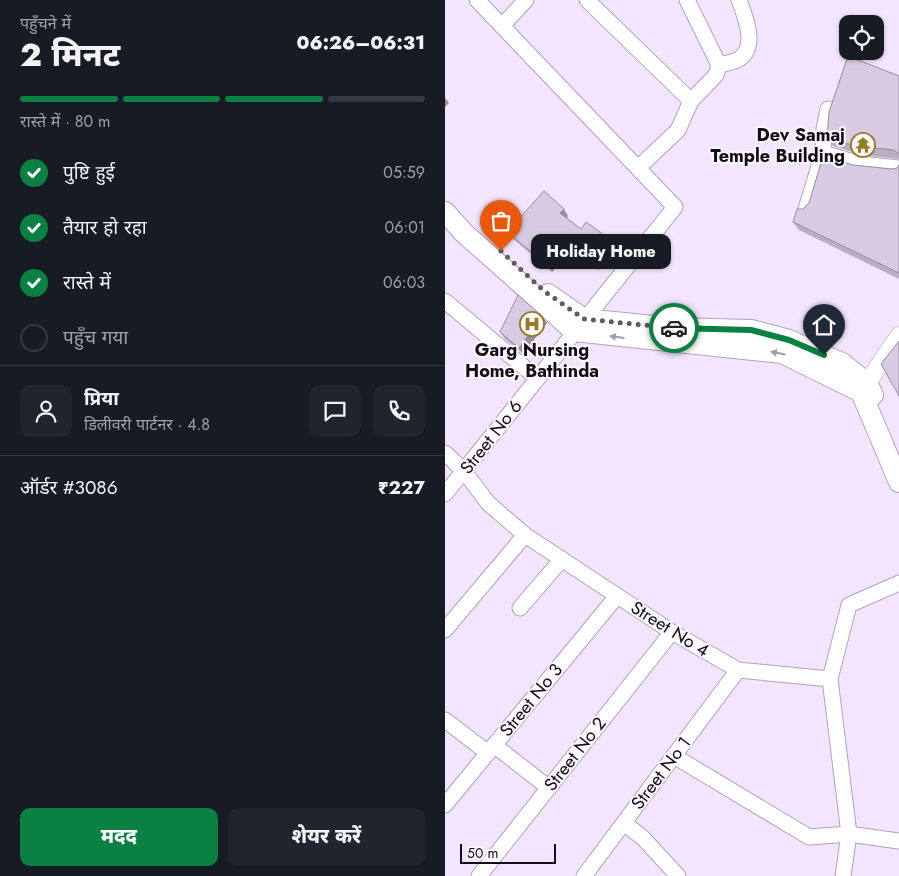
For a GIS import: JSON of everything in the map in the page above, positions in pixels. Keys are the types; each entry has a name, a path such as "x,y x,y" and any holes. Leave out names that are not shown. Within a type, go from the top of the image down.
{"main road":[{"path":"445,196 579,325"},
{"path":"445,212 464,233 579,325 782,353 864,388 899,447"},
{"path":"864,388 899,482"}],"street":[{"path":"477,0 638,168 678,130 691,101 716,75 719,65 687,0"},
{"path":"502,26 526,0"},
{"path":"587,0 691,101"},
{"path":"719,65 738,60 749,45 748,26 739,0"},
{"path":"806,209 823,153 824,129 828,109"},
{"path":"823,153 860,164 899,168"},
{"name":"Street No 6","path":"445,494 675,207 638,168"},
{"path":"445,301 537,378"},
{"path":"864,388 899,336"},
{"name":"Street No 4","path":"445,452 464,471 488,503 525,535 672,632 738,670 830,678"},
{"path":"445,630 525,535"},
{"path":"520,608 562,559"},
{"path":"843,876 849,834 830,678 849,605 899,583"},
{"name":"Street No 3","path":"445,805 617,596"},
{"name":"Street No 2","path":"479,876 672,632"},
{"name":"Street No 1","path":"592,873 624,823 738,670"},
{"path":"445,720 549,788"},
{"path":"674,756 809,837 849,834 899,841"},
{"path":"624,823 643,838 678,876"}],"building":[{"path":"847,60 858,60 899,76 899,154 894,150 856,146 827,138 829,112"},
{"path":"823,156 853,165 892,169 897,168 899,165 899,273 793,222 797,209 803,209 809,203"},
{"path":"544,191 564,209 560,213 581,229 586,222 611,240 595,263 565,241 547,265 507,232"},
{"path":"518,295 542,316 519,348 500,332"},
{"path":"899,341 899,396 881,364"}],"way so far":[{"path":"501,251 544,291 584,319 674,328"}],"place":[{"name":"Dev Samaj Temple Building","path":"863,145"},
{"name":"Holiday Home","path":"501,251"},
{"name":"Garg Nursing Home, Bathinda","path":"532,324"}],"route":[{"path":"674,328 751,330 789,340 824,355"}]}
